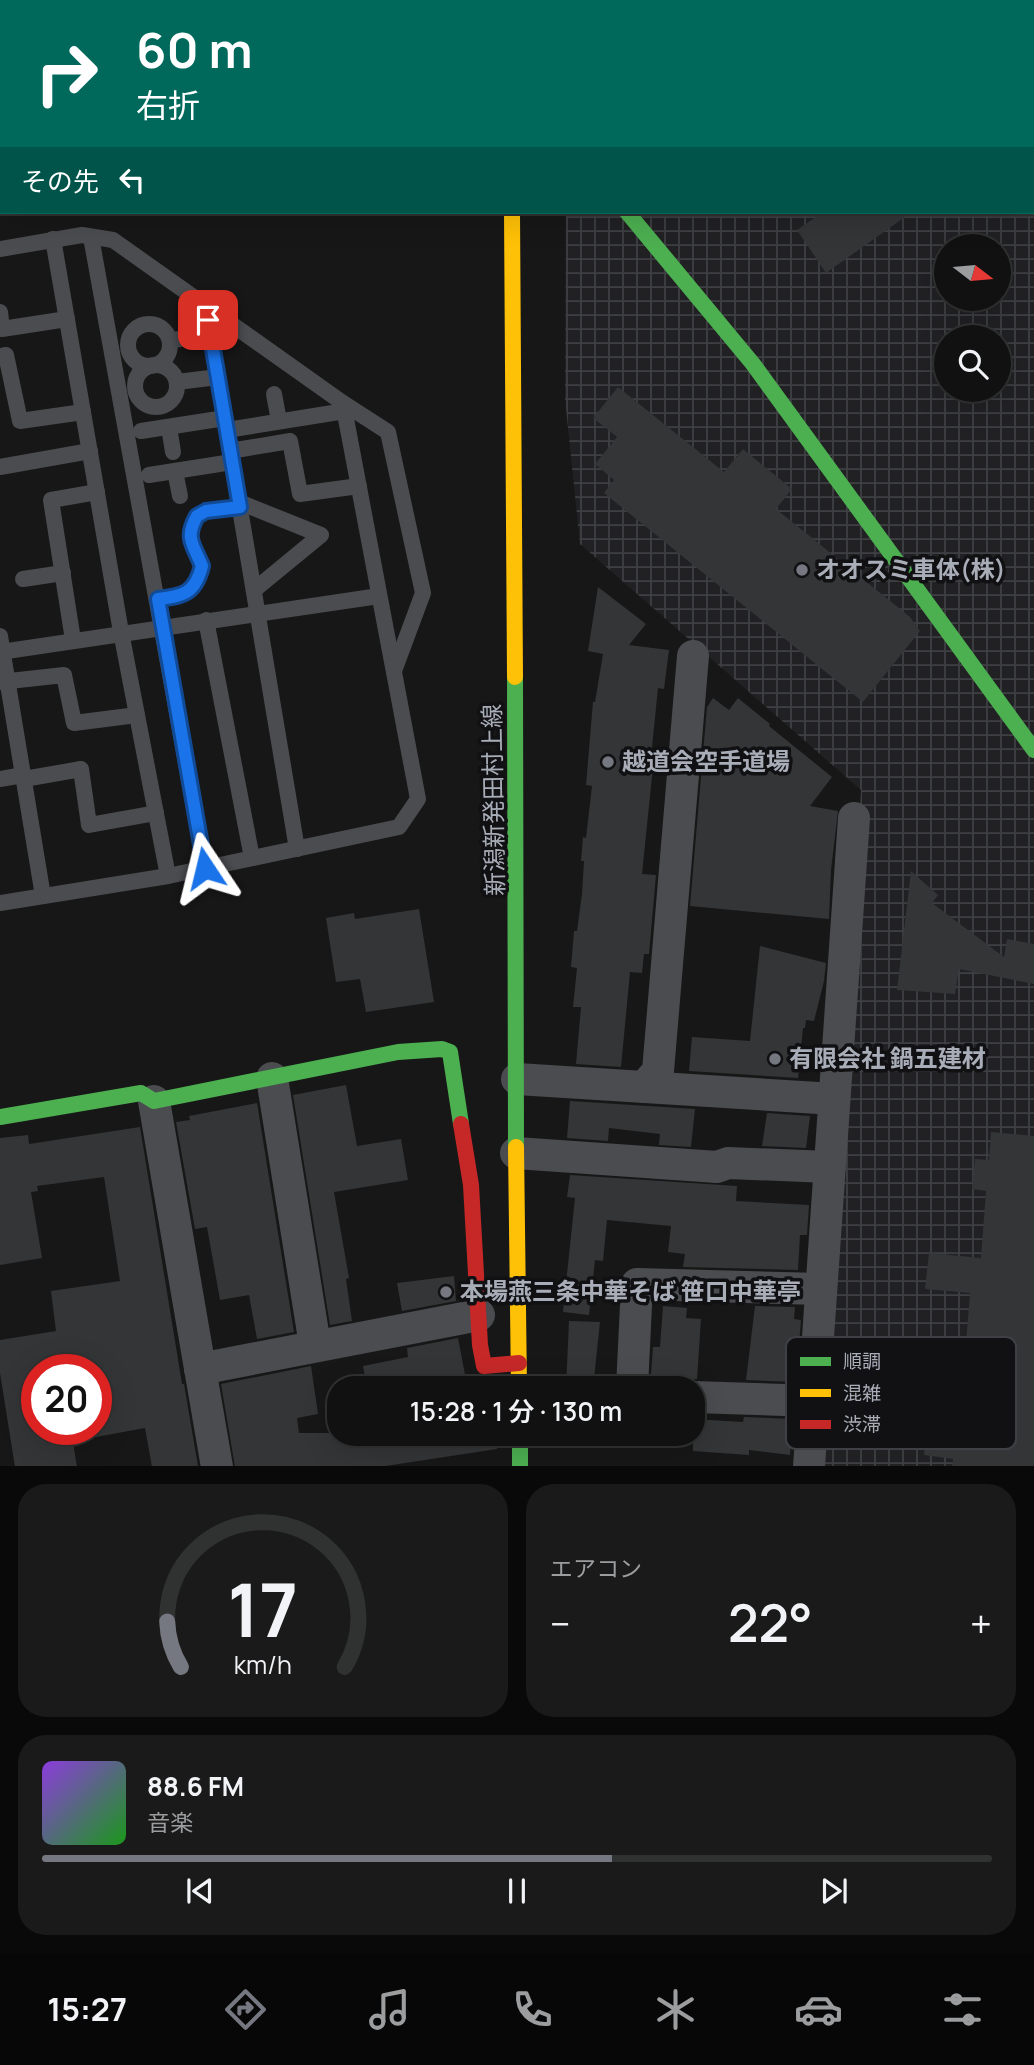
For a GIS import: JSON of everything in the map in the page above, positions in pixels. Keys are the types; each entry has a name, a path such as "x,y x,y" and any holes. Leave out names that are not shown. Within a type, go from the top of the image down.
{"street":[{"name":"新潟新発田村上線","path":"512,214 519,1376"},
{"path":"629,214 753,364 1034,750"},
{"path":"645,1087 658,1071 693,656"},
{"path":"818,1337 854,818"},
{"path":"0,1117 141,1093 154,1101 398,1052 442,1049 450,1052 471,1185 484,1366 519,1363"},
{"path":"272,1077 315,1345"},
{"path":"517,1079 834,1100"},
{"path":"154,1101 217,1466"},
{"path":"516,1153 717,1167 728,1163 829,1167"},
{"path":"633,1376 637,1284 821,1290"},
{"path":"200,1369 479,1315"},
{"path":"705,1397 786,1400"},
{"path":"520,1446 520,1466"}],"lane":[{"path":"0,249 82,235 113,240 344,407 388,432 423,593 394,671"},
{"path":"92,237 205,868"},
{"path":"53,239 121,632 168,876"},
{"path":"204,304 297,849"},
{"path":"0,312 2,329 67,319"},
{"path":"170,340 211,336"},
{"path":"0,356 6,355 20,421 83,412"},
{"path":"177,382 218,377"},
{"path":"274,394 279,421"},
{"path":"141,430 279,421 344,407"},
{"path":"0,903 168,876 399,827 418,799 344,407"},
{"path":"169,427 173,453"},
{"path":"149,475 175,471 290,441 300,494 359,486"},
{"path":"0,467 90,451"},
{"path":"175,471 180,496"},
{"path":"72,640 51,500 97,492"},
{"path":"158,599 178,596 191,590 199,580 202,566 190,534 197,516 206,511 239,505 321,536 254,590"},
{"path":"23,579 63,573"},
{"path":"43,896 4,682 1,646 72,640 379,596"},
{"path":"206,620 252,858"},
{"path":"4,682 64,675 74,723 137,715"},
{"path":"0,779 81,769 89,825 156,813"}],"shaded area":[{"path":"566,214 1034,214 1034,1466 821,1466 822,1449 1016,1449 1016,1337 829,1337 861,790 580,544 565,398"}],"building":[{"path":"820,214 909,214 826,273 797,230"},
{"name":"オオスミ車体(株)","path":"618,387 724,472 743,449 792,489 776,509 910,617 920,631 863,702 604,493 614,480 595,464 617,437 593,418"},
{"path":"598,587 646,624 629,645 669,650 664,689 658,688 642,874 656,875 649,954 644,954 642,973 630,972 621,1067 576,1064 581,1007 573,1007 577,968 571,967 574,931 577,931 582,894 583,837 586,838 592,786 586,785 593,702 603,654 588,651"},
{"path":"713,698 729,710 738,698 832,777 810,806 838,811 829,919 690,906 707,707"},
{"path":"911,871 938,895 932,903 1004,957 1007,939 1034,944 1034,984 959,969 955,994 897,990"},
{"path":"419,909 434,1002 366,1012 360,979 336,982 326,918 354,913 355,919"},
{"path":"760,946 826,963 814,1021 806,1020 803,1028 798,1078 689,1071 692,1037 750,1041"},
{"path":"346,1085 357,1146 401,1139 408,1180 334,1192 349,1278 346,1279 352,1321 330,1325 293,1095"},
{"path":"570,1101 695,1109 691,1147 659,1145 660,1134 609,1128 608,1141 567,1138"},
{"path":"257,1103 294,1332 257,1339 249,1295 220,1300 207,1227 195,1229 176,1122 190,1120 189,1116"},
{"path":"767,1113 810,1116 806,1148 762,1146"},
{"path":"140,1127 198,1466 152,1466 145,1428 112,1434 112,1354 21,1354 21,1445 73,1445 77,1466 15,1466 0,1373 0,1340 56,1331 51,1291 120,1281 104,1177 37,1186 38,1191 31,1192 42,1258 0,1265 0,1138 28,1135 29,1144"},
{"path":"991,1132 1034,1136 1034,1466 952,1466 953,1459 924,1455 925,1449 1016,1449 1016,1337 966,1337 970,1293 925,1289 929,1253 981,1258 986,1191 972,1189 975,1159 989,1160"},
{"path":"570,1175 737,1186 736,1201 809,1205 807,1235 800,1235 798,1270 683,1267 685,1254 668,1252 671,1226 607,1220 603,1261 595,1260 589,1315 563,1312 575,1198 567,1197"},
{"path":"454,1276 456,1301 402,1311 397,1283"},
{"path":"663,1306 687,1308 686,1318 701,1319 697,1376 651,1374 653,1347 660,1347"},
{"path":"755,1306 795,1307 794,1319 801,1320 800,1337 786,1337 786,1382 746,1380"},
{"path":"569,1321 600,1322 594,1376 567,1376"},
{"path":"458,1338 465,1376 365,1376 363,1366 408,1357 407,1348"},
{"path":"311,1366 318,1414 297,1418 299,1433 327,1433 327,1446 497,1446 497,1449 386,1466 235,1466 221,1384"},
{"path":"744,1417 786,1419 786,1449 790,1449 790,1455 749,1450 749,1455 693,1451 693,1446 705,1446 705,1420 743,1422"}],"traffic: fast":[{"path":"629,214 753,364 1034,750"},
{"path":"515,677 516,1147"},
{"path":"0,1117 141,1093 154,1101 398,1052 442,1049 450,1052 461,1124"},
{"path":"520,1446 520,1466"}],"traffic: slow":[{"path":"512,214 515,677"},
{"path":"516,1147 519,1376"}],"traffic: jam":[{"path":"461,1124 471,1185 480,1345 484,1366 519,1363"}],"place":[{"name":"オオスミ車体(株)","path":"802,570"},
{"name":"越道会空手道場","path":"608,762"},
{"name":"有限会社 鍋五建材","path":"775,1059"},
{"name":"本場燕三条中華そば 笹口中華亭","path":"446,1292"}],"route":[{"path":"205,868 158,599 178,596 191,590 199,580 202,566 190,534 197,516 206,511 240,507 208,320"}]}
